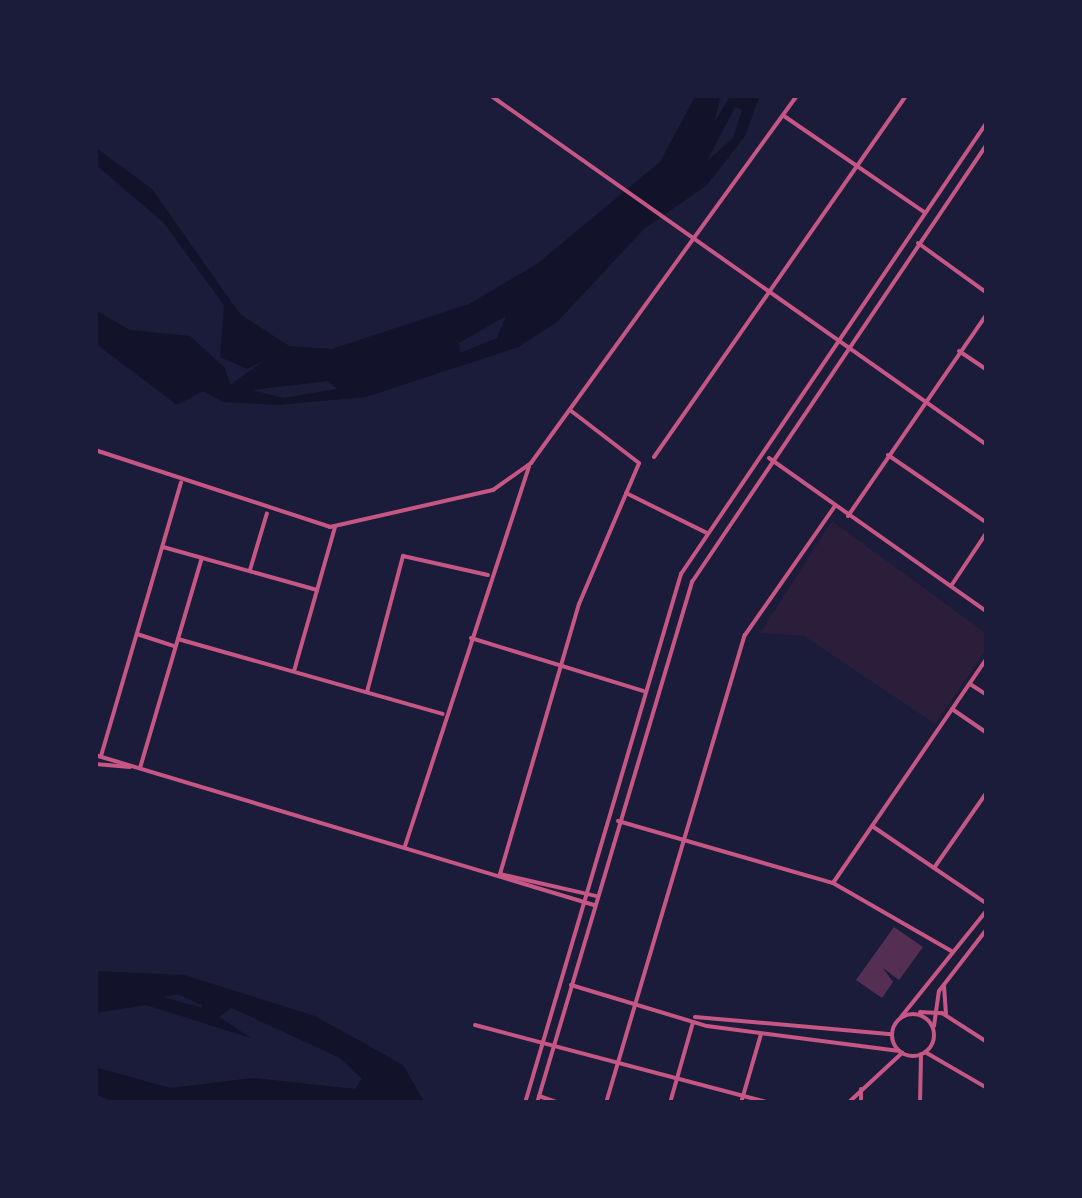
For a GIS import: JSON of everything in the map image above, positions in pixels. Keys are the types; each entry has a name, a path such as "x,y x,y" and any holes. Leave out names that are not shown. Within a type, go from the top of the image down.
{"street":[{"path":"490,95 987,445"},
{"path":"404,846 488,575 532,462 797,95"},
{"path":"654,457 907,95"},
{"path":"782,115 924,212"},
{"path":"526,1103 673,592 707,533 836,339 987,122"},
{"path":"560,1103 538,1100 684,602 770,458 987,144"},
{"path":"918,243 987,293"},
{"path":"848,516 887,454 987,314"},
{"path":"959,351 987,370"},
{"path":"500,874 560,667 636,456 570,410"},
{"path":"95,450 267,513 335,527 481,495 532,462"},
{"path":"761,452 987,612"},
{"path":"887,454 987,523"},
{"path":"181,482 98,756 594,905"},
{"path":"624,492 707,533"},
{"path":"606,1103 745,635 835,506"},
{"path":"250,571 267,513"},
{"path":"294,671 335,527"},
{"path":"950,587 987,532"},
{"path":"162,547 317,590"},
{"path":"367,692 403,556 488,575"},
{"path":"140,768 202,558"},
{"path":"136,634 176,647"},
{"path":"470,638 643,692"},
{"path":"178,639 445,714"},
{"path":"833,883 987,658"},
{"path":"970,684 987,695"},
{"path":"952,709 987,733"},
{"path":"95,764 140,768"},
{"path":"934,868 987,792"},
{"path":"618,820 833,883 952,952"},
{"path":"872,826 987,907 892,1034"},
{"path":"500,874 596,896"},
{"path":"920,1103 923,1053 934,1031 933,1012 945,981 987,929"},
{"path":"945,981 946,1015"},
{"path":"572,985 761,1034 923,1053 987,1088"},
{"path":"902,1016 933,1012 946,1015 987,1042"},
{"path":"912,1013 934,1031"},
{"path":"695,1017 892,1034"},
{"path":"670,1103 695,1017"},
{"path":"475,1025 555,1041 770,1103"},
{"path":"740,1103 761,1034"},
{"path":"892,1034 901,1052"},
{"path":"848,1103 901,1052"},
{"path":"861,1103 862,1088"}],"shaded area":[{"path":"696,95 721,95 714,123 731,95 760,95 745,136 707,185 645,228 557,322 518,347 366,397 276,405 223,402 203,391 177,405 95,343 95,310 130,330 190,336 225,368 230,385 265,360 247,369 220,357 224,305 163,222 95,164 95,147 152,189 240,314 289,346 332,349 469,304 537,264 660,162","holes":["735,107 742,110 733,138 707,161","506,316 497,338 460,353 459,343","328,381 337,389 283,398 252,390"]},
{"path":"832,521 987,634 987,649 935,724 804,636 760,633"},
{"path":"95,971 184,975 315,1016 403,1065 425,1103 116,1103 95,1094 95,1067 170,1088 253,1078 355,1089 362,1079 340,1058 232,1008 219,1017 251,1038 146,1005 95,1013","holes":["177,994 202,1008 163,997"]}],"building":[{"path":"894,927 923,947 899,980 883,968 893,982 882,998 856,980"}]}
